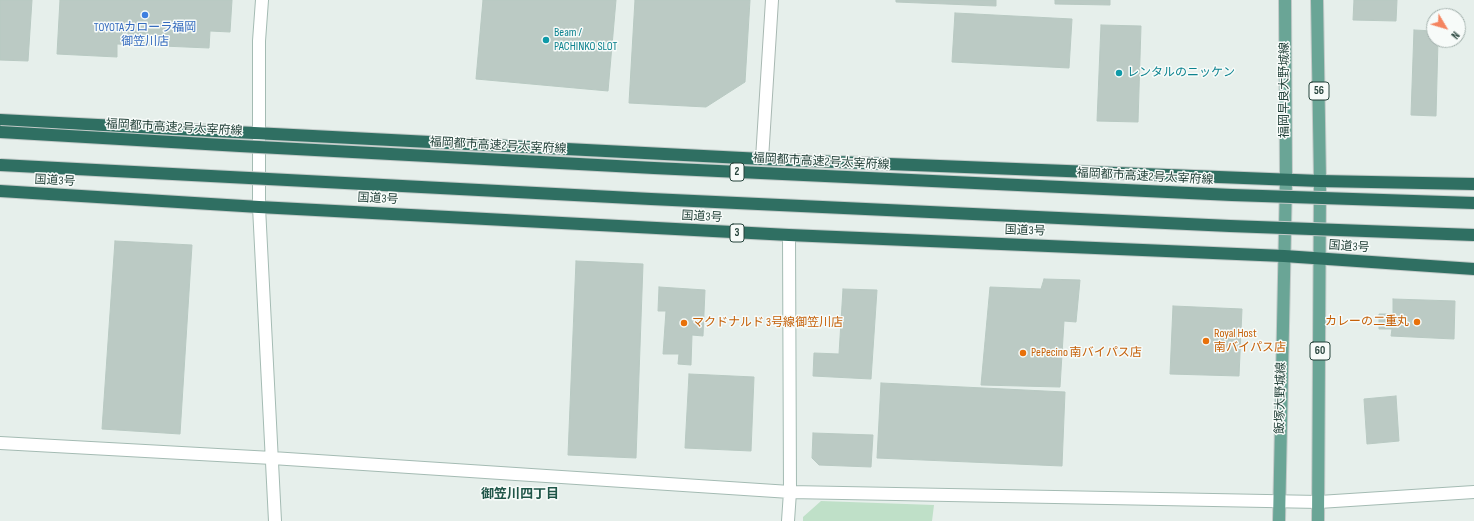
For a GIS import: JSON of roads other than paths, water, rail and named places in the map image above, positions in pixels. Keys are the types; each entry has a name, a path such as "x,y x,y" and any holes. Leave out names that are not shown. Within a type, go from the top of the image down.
{"highway":[{"path":"0,120 762,160 1286,180 1474,184"},
{"name":"福岡都市高速2号太宰府線","path":"0,132 677,169 1224,195 1474,204"},
{"path":"0,165 650,199 1230,226 1474,235"},
{"name":"国道3号","path":"0,191 259,207 790,236 1284,256 1320,260 1474,269"}],"main road":[{"name":"福岡早良大野城線","path":"1285,0 1286,180"},
{"name":"56","path":"1317,0 1320,181"},
{"name":"飯塚大野城線","path":"1279,521 1286,180"},
{"name":"60","path":"1318,521 1320,181"}],"street":[{"path":"262,0 259,41 259,207 275,521"},
{"path":"762,160 772,0"},
{"path":"788,521 790,492 790,236"},
{"path":"0,443 272,458 790,492 1319,502 1474,492"}],"place":[{"name":"TOYOTAカローラ福岡 御笠川店","path":"145,15"},
{"name":"Beam / PACHINKO SLOT","path":"546,40"},
{"name":"レンタルのニッケン","path":"1119,73"},
{"name":"カレーの二重丸","path":"1417,322"},
{"name":"マクドナルド 3号線御笠川店","path":"684,323"},
{"name":"Royal Host 南バイパス店","path":"1206,341"},
{"name":"PePecino 南バイパス店","path":"1023,353"}],"district":[{"name":"御笠川四丁目","path":"520,495"}]}
